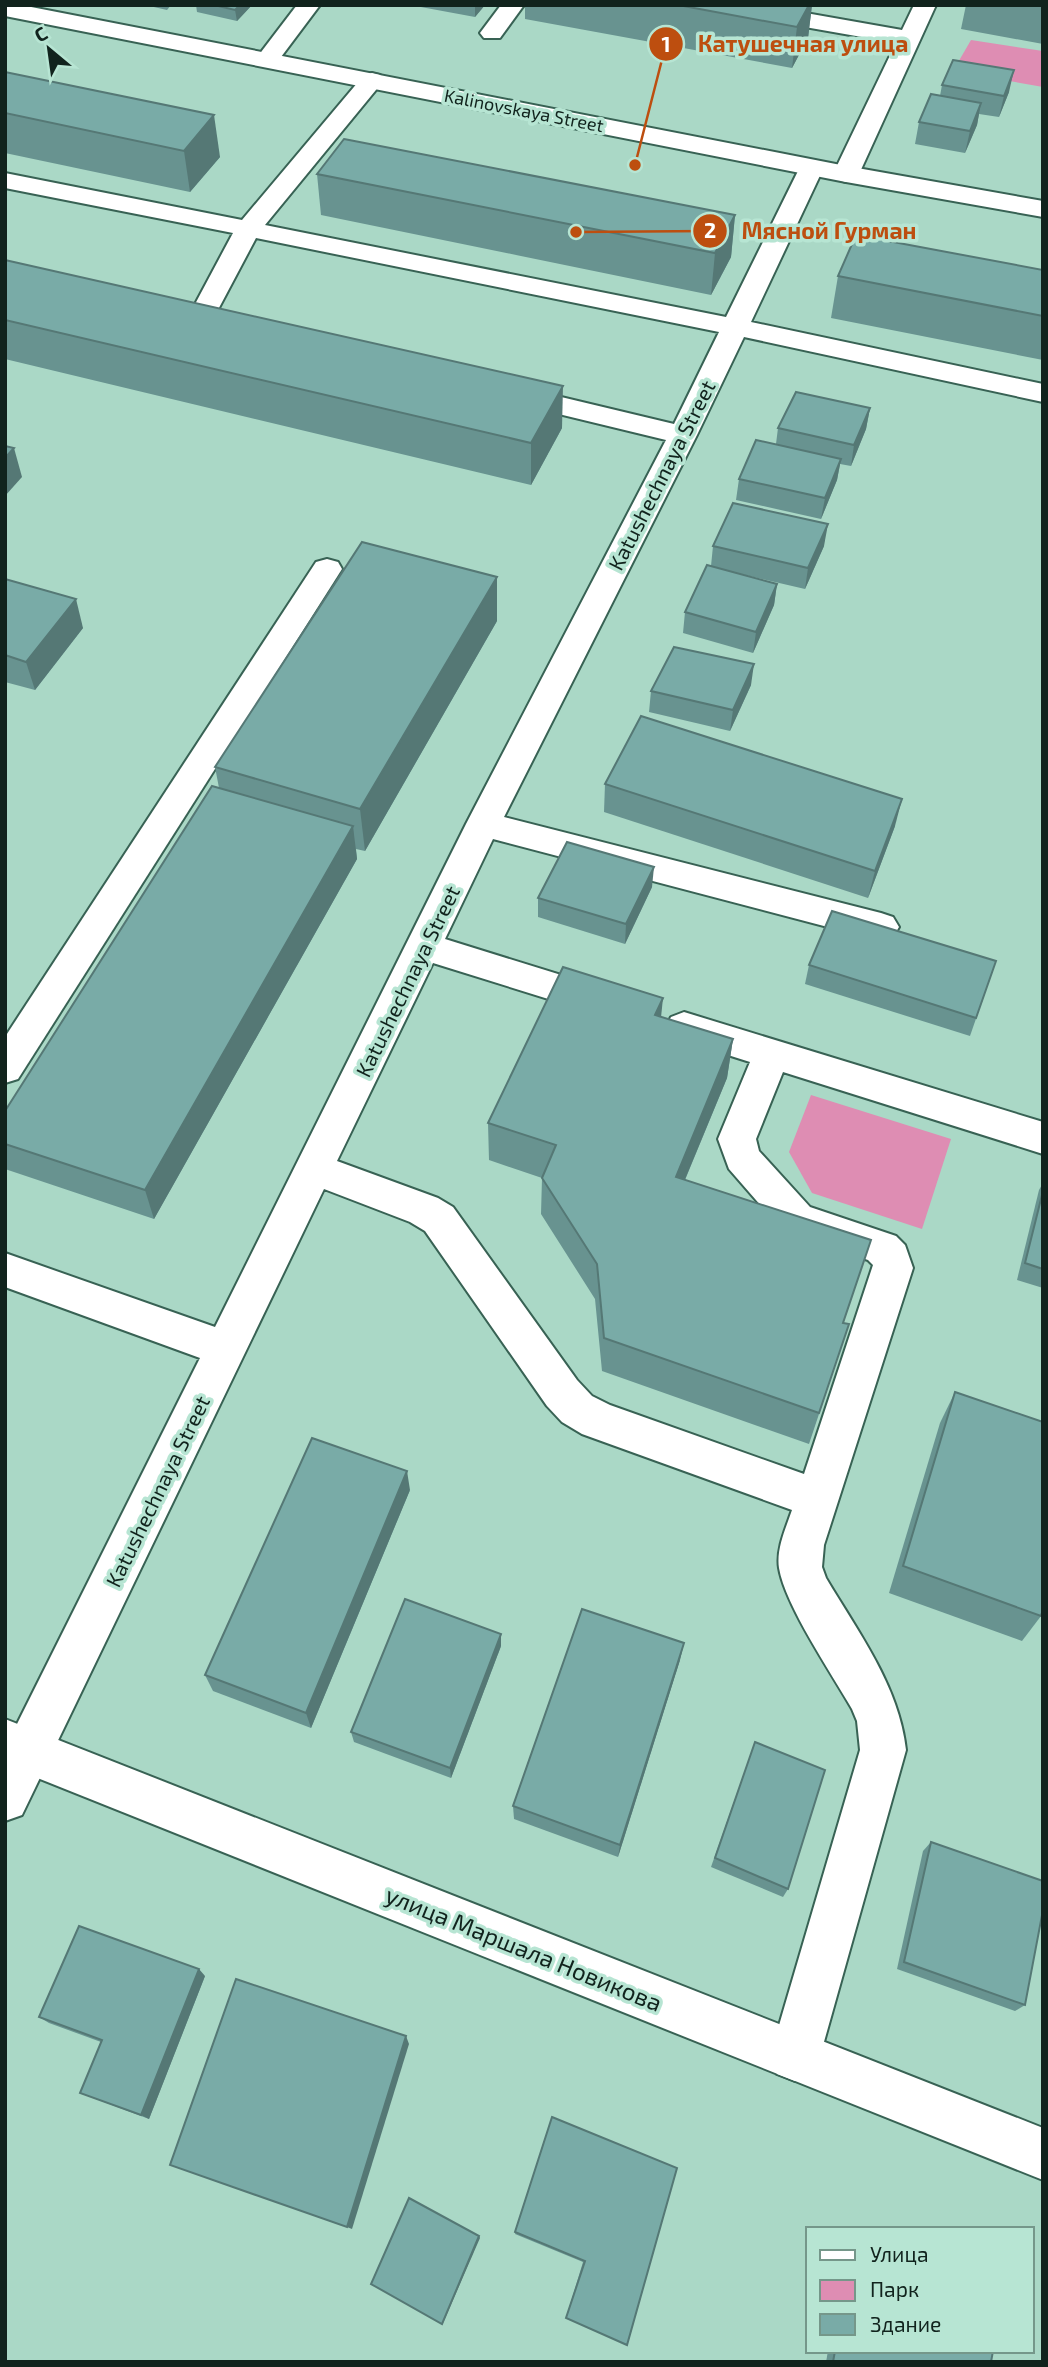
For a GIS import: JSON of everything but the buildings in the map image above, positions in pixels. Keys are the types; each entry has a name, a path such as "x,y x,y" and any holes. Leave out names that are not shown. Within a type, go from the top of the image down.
{"street":[{"path":"267,60 309,5"},
{"path":"492,33 513,5"},
{"path":"718,5 910,38"},
{"name":"Katushechnaya Street","path":"5,1798 17,1747 227,1349 483,824 736,327 910,38 925,5"},
{"name":"Kalinovskaya Street","path":"5,9 829,170 1043,209"},
{"path":"226,327 186,318 248,229 372,80"},
{"path":"5,180 736,327 1043,393"},
{"path":"481,387 682,435"},
{"path":"5,1069 327,569"},
{"path":"483,824 889,929"},
{"path":"424,946 1043,1138"},
{"path":"772,1054 737,1139 742,1158 797,1219 881,1248 891,1257 893,1268 802,1545 800,1567 807,1588 869,1694 880,1721 883,1750 795,2056"},
{"path":"315,1169 424,1210 439,1219 562,1393 577,1409 597,1419 817,1499"},
{"path":"5,1270 227,1349"},
{"name":"улица Маршала Новикова","path":"17,1747 1043,2154"}],"green space":[{"path":"971,40 1043,51 1043,87 953,71"},
{"path":"811,1095 951,1139 922,1229 812,1193 789,1152"}],"place":[{"name":"Катушечная улица","path":"635,165"},
{"name":"Мясной Гурман","path":"576,232"}]}
